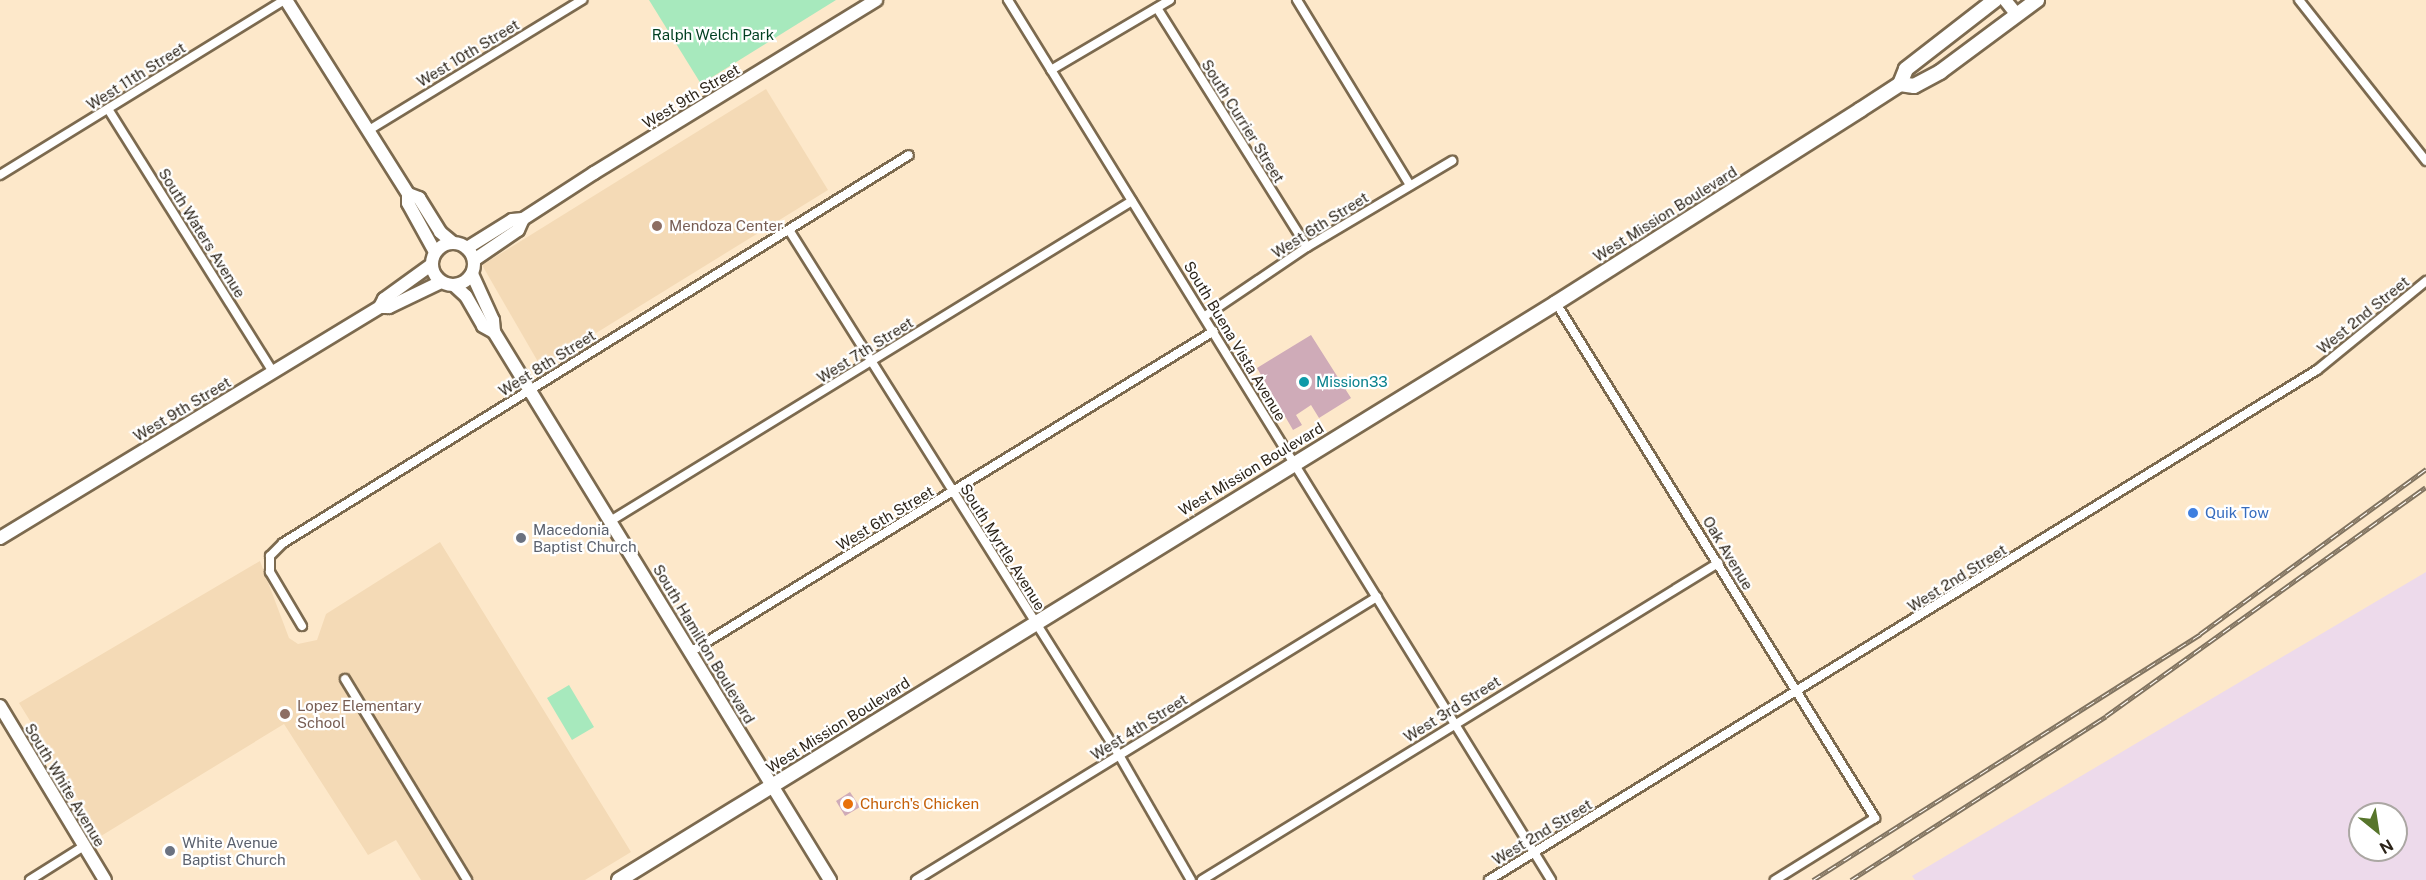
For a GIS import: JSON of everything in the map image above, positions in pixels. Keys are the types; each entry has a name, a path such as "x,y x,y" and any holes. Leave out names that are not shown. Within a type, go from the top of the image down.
{"main road":[{"name":"West Mission Boulevard","path":"619,880 1033,622 1556,303 1900,84 1906,69 1995,0"},
{"name":"West Mission Boulevard","path":"1900,84 1914,86 1940,72 2037,0"}],"street":[{"name":"West 11th Street","path":"0,175 286,0"},
{"path":"286,0 408,194 408,202 435,252 431,265 441,282 454,285 472,274 474,260 467,248 453,243 440,232 419,198 408,194"},
{"name":"West 10th Street","path":"369,130 582,0"},
{"name":"West 9th Street","path":"467,248 512,220 523,219 876,0"},
{"name":"South Buena Vista Avenue","path":"1008,0 1551,880"},
{"path":"1051,70 1170,0"},
{"path":"1296,0 1410,185"},
{"path":"2005,0 2017,15"},
{"path":"2299,0 2426,160"},
{"name":"South Currier Street","path":"1157,8 1307,247"},
{"name":"South Waters Avenue","path":"108,109 273,372"},
{"name":"West 8th Street","path":"302,626 270,572 270,556 529,390 909,155"},
{"name":"West 6th Street","path":"1205,316 1307,247 1452,161"},
{"name":"West 7th Street","path":"612,520 1132,201"},
{"name":"West 9th Street","path":"474,260 518,230 523,219"},
{"name":"South Myrtle Avenue","path":"789,230 1033,622 1119,755 1191,880"},
{"path":"435,252 453,243"},
{"name":"West 9th Street","path":"380,307 384,299 431,265"},
{"name":"South Hamilton Boulevard","path":"472,274 474,288 493,320 494,333"},
{"name":"West 2nd Street","path":"1489,880 1797,693 2317,370 2426,281"},
{"name":"West 9th Street","path":"0,538 380,307 441,282"},
{"name":"South Hamilton Boulevard","path":"454,285 466,296 483,326 494,333 612,520 830,880"},
{"name":"Oak Avenue","path":"1556,303 1875,818 1775,880"},
{"name":"West 6th Street","path":"692,651 954,493 1214,331"},
{"name":"West 3rd Street","path":"1202,880 1718,563"},
{"name":"West 4th Street","path":"916,880 1377,597"},
{"path":"345,679 468,880"},
{"name":"South White Avenue","path":"2,712 105,880"},
{"path":"30,880 84,846"}],"shaded area":[{"name":"Mendoza Center","path":"766,89 828,190 541,367 482,265"},
{"name":"Lopez Elementary School","path":"440,542 631,852 585,880 421,880 396,840 368,855 284,724 101,836 19,703 260,561 289,638 298,644 317,640 326,614"},
{"path":"2426,572 2426,880 1915,880 1912,876"}],"green space":[{"name":"Ralph Welch Park","path":"649,0 836,0 701,84"},
{"path":"569,685 594,727 572,740 547,698"}],"building":[{"name":"Mission33","path":"1311,335 1351,398 1319,418 1311,405 1296,415 1302,425 1293,430 1257,368"},
{"name":"Church's Chicken","path":"850,792 860,807 845,816 836,801"}],"railway":[{"path":"1813,880 2200,634 2426,469"},
{"path":"1851,880 2106,716 2426,487"}],"place":[{"name":"Mendoza Center","path":"657,226"},
{"name":"Mission33","path":"1304,382"},
{"name":"Quik Tow","path":"2193,513"},
{"name":"Macedonia Baptist Church","path":"521,538"},
{"name":"Lopez Elementary School","path":"285,714"},
{"name":"Church's Chicken","path":"848,804"},
{"name":"White Avenue Baptist Church","path":"170,851"}]}
